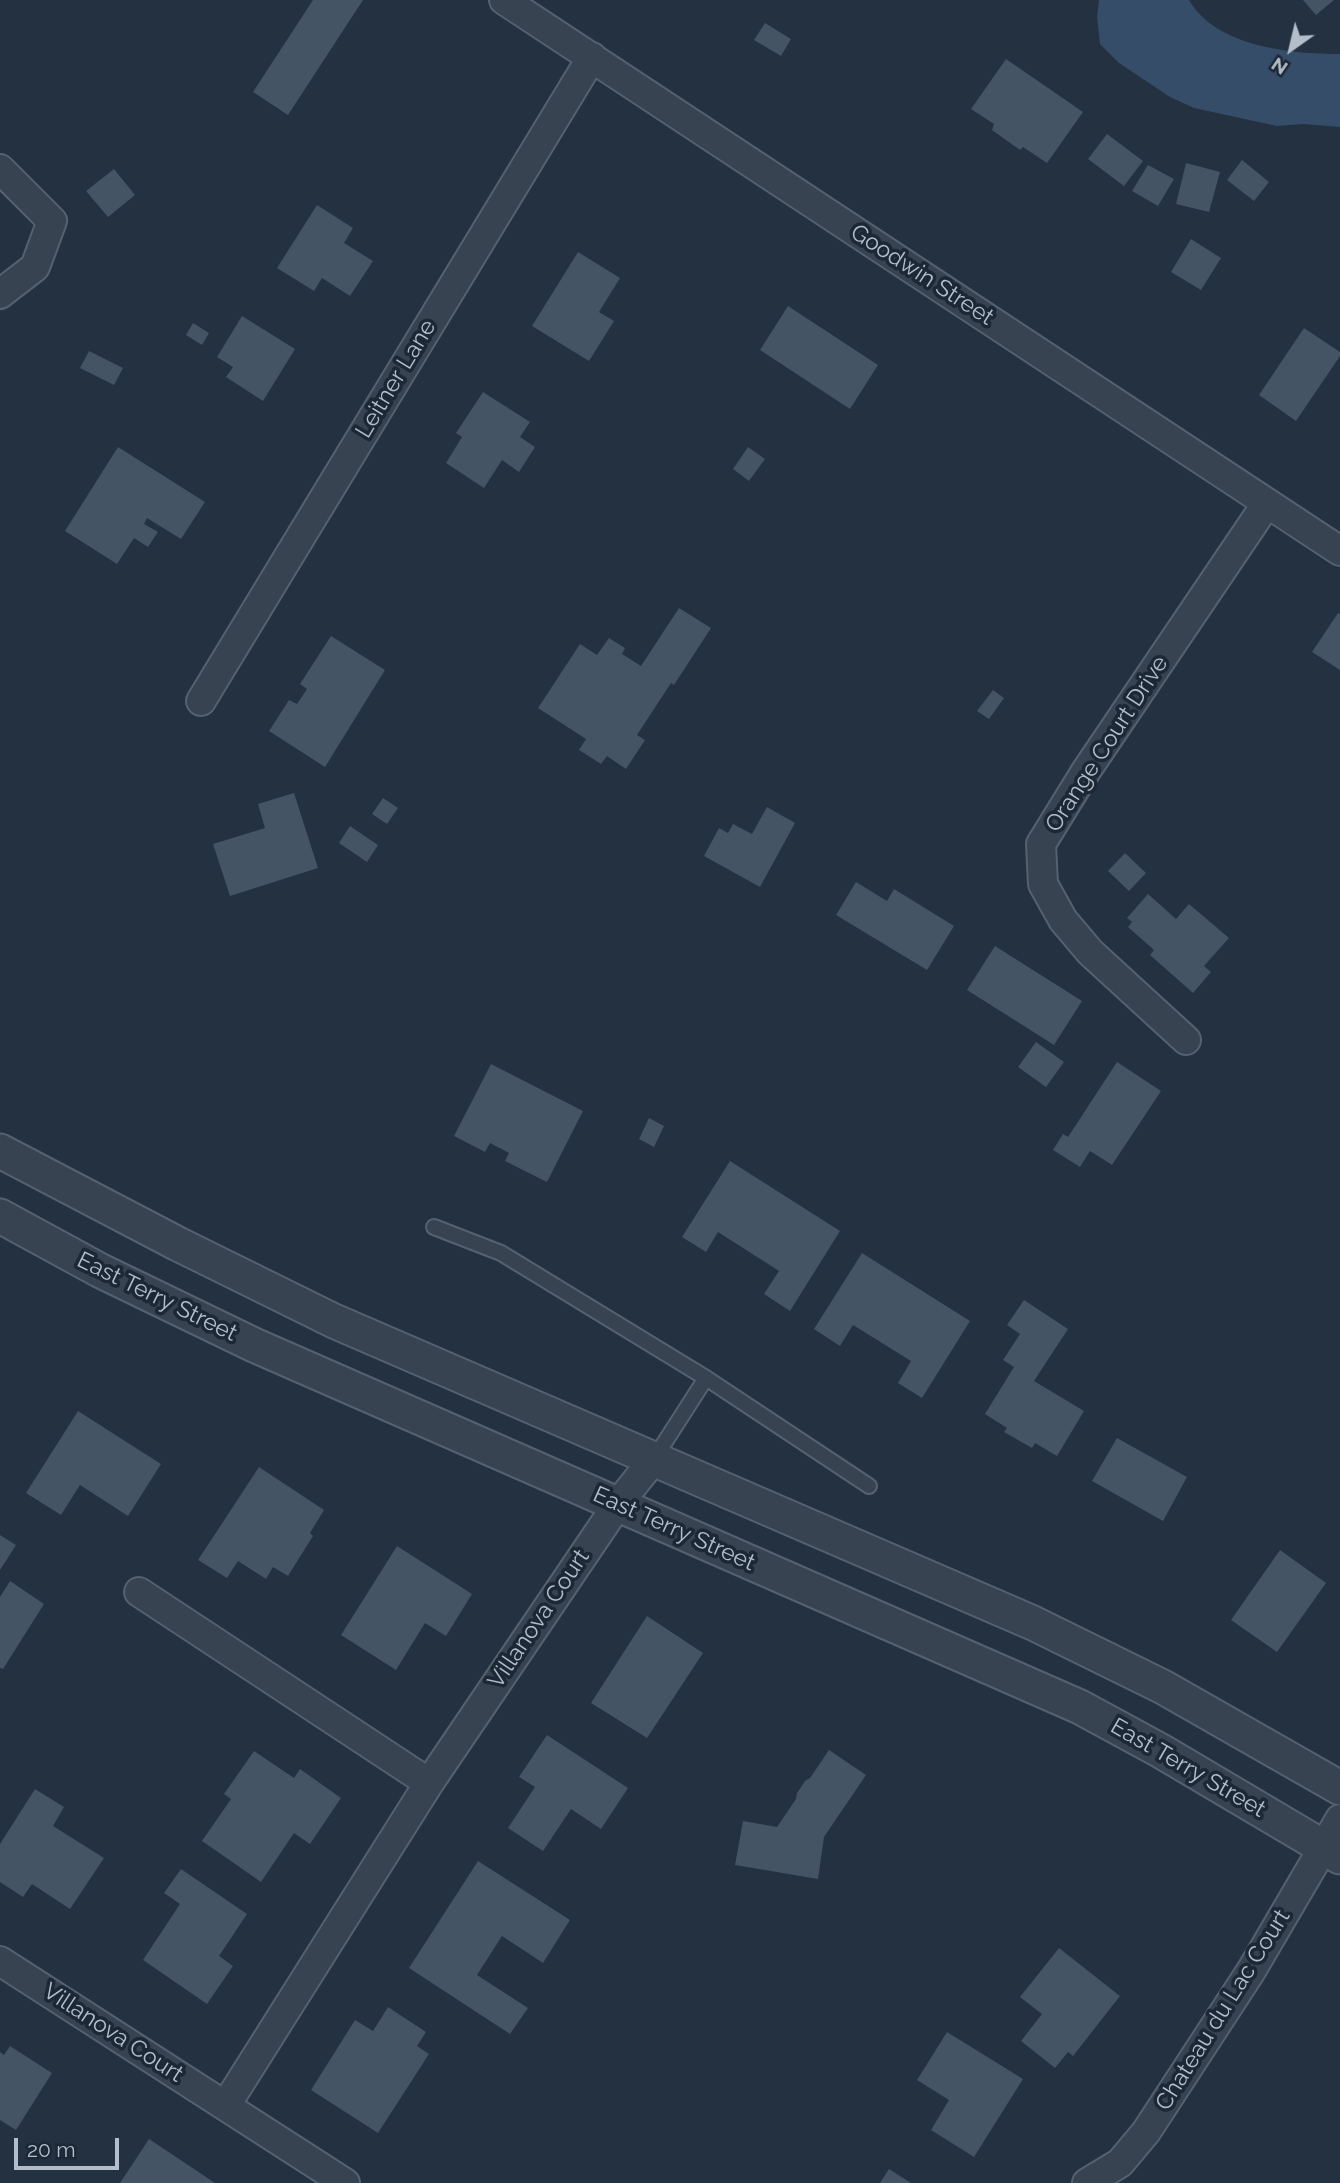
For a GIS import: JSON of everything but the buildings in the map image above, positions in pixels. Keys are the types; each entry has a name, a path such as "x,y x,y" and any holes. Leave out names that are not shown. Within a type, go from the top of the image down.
{"street":[{"name":"Goodwin Street","path":"504,0 1340,551"},
{"name":"Leitner Lane","path":"201,701 592,58"},
{"path":"0,169 52,221 35,267 0,294"},
{"name":"Orange Court Drive","path":"1186,1040 1090,953 1063,920 1043,884 1041,845 1086,771 1268,503"},
{"path":"0,1151 178,1244 334,1321 1033,1623 1163,1687 1340,1788"},
{"name":"East Terry Street","path":"0,1216 101,1271 254,1345 1080,1707 1335,1841"},
{"name":"Villanova Court","path":"226,2105 429,1783 618,1504 654,1459"},
{"path":"139,1592 429,1783"},
{"name":"Chateau du Lac Court","path":"1087,2183 1120,2163 1146,2132 1335,1841"},
{"name":"Villanova Court","path":"0,1961 345,2183"}],"lane":[{"path":"434,1227 501,1253 706,1378 869,1486"},
{"path":"654,1459 706,1378"}],"water":[{"path":"1099,0 1189,0 1201,16 1236,38 1278,49 1340,54 1340,127 1304,124 1277,126 1194,108 1170,97 1119,63 1100,44 1097,17"}]}
